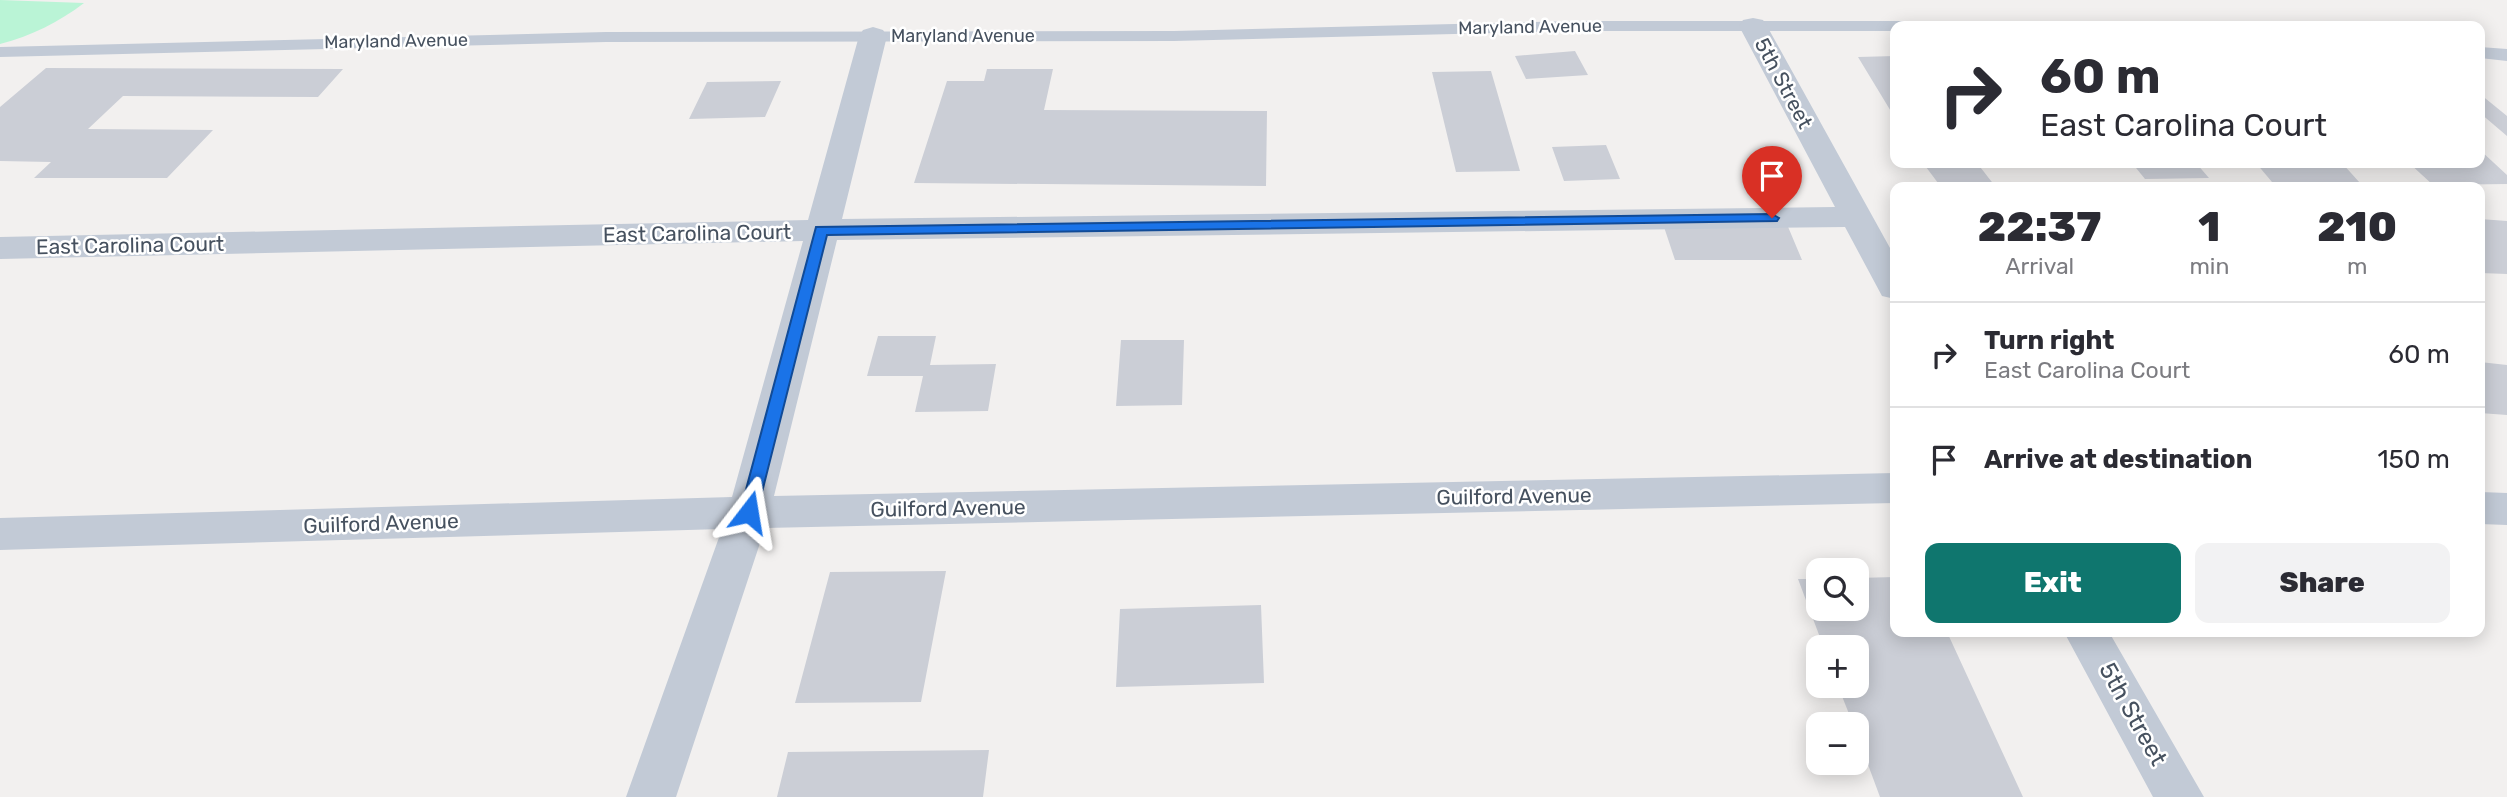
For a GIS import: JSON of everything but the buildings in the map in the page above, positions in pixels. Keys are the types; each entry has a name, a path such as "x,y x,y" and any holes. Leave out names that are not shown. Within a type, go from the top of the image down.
{"street":[{"name":"5th Street","path":"1753,26 1890,279"},
{"path":"651,797 749,512 873,36"},
{"name":"East Carolina Court","path":"0,248 821,230 1856,217"},
{"name":"Guilford Avenue","path":"0,534 749,512 1890,488"},
{"path":"2485,508 2507,509"},
{"name":"5th Street","path":"2090,637 2179,797"}],"lane":[{"name":"Maryland Avenue","path":"0,52 377,41 1174,36 1575,26 1890,26"},
{"path":"2485,53 2507,55"}],"green space":[{"path":"0,0 84,3 44,28 0,44"}],"route":[{"path":"749,512 821,230 1772,218"}]}
